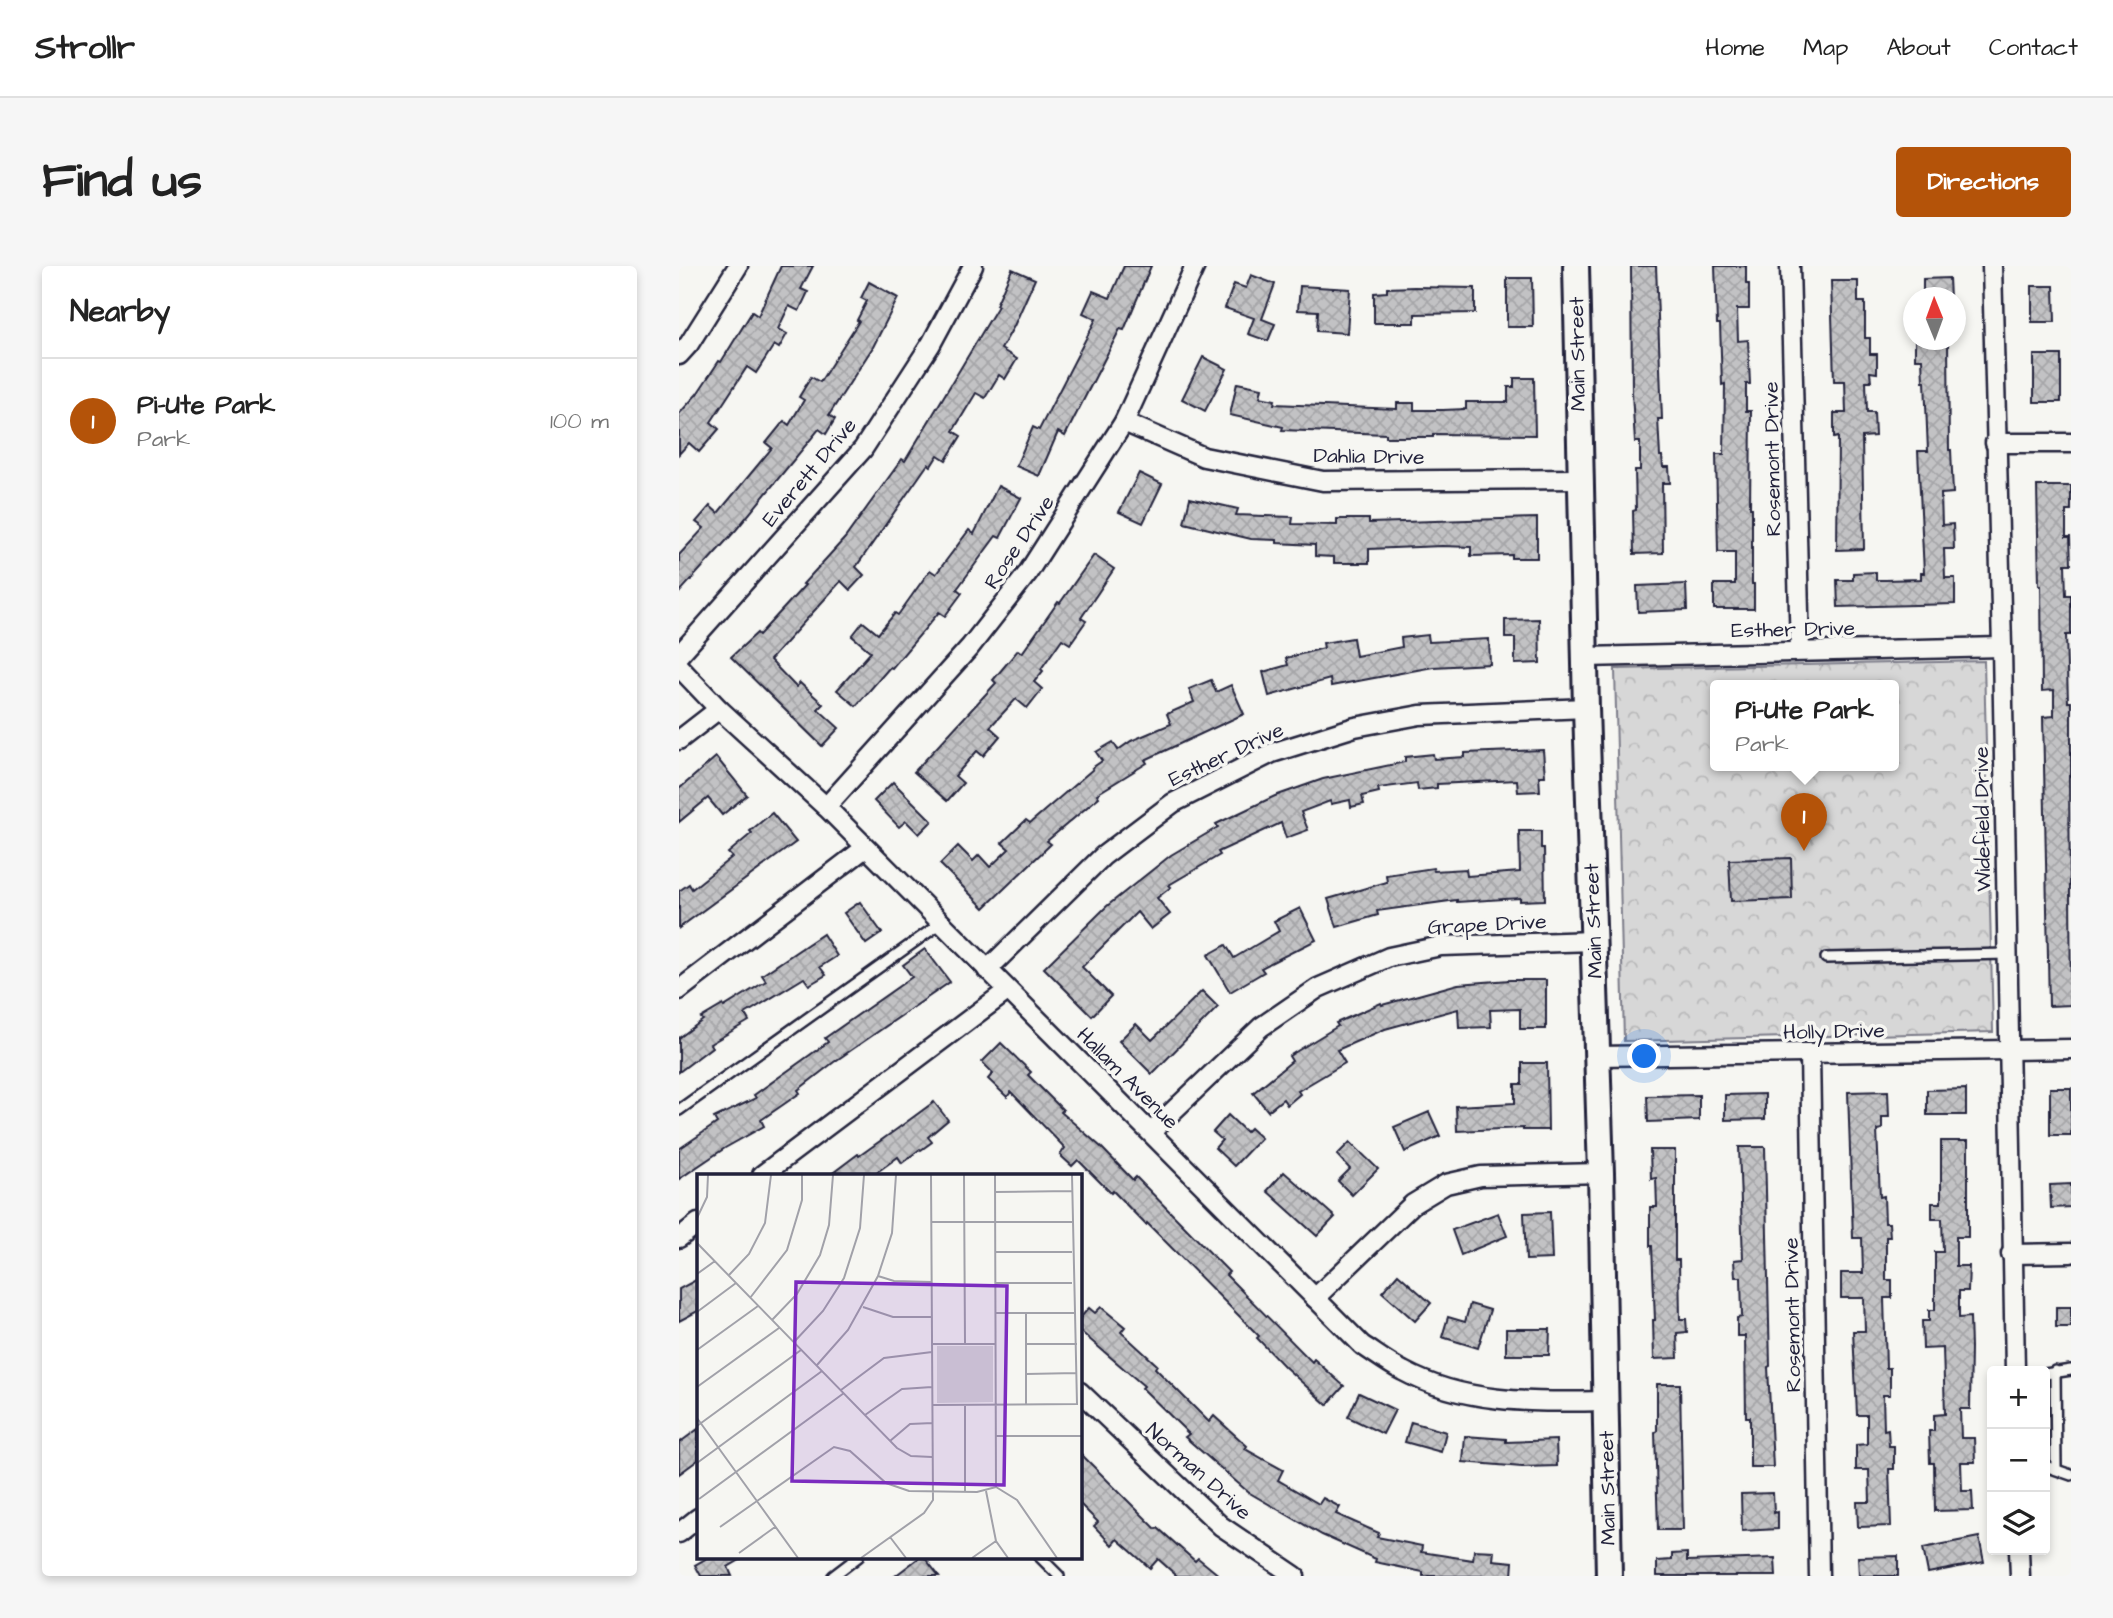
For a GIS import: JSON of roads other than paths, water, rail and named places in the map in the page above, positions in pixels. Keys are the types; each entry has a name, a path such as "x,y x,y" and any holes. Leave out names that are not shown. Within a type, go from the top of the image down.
{"main road":[{"name":"Main Street","path":"1576,266 1586,708 1601,1173 1609,1576"}],"street":[{"path":"679,355 689,344 738,266"},
{"name":"Everett Drive","path":"679,655 863,449 931,344 973,266"},
{"name":"Rose Drive","path":"826,807 970,647 1027,574 1124,422 1195,266"},
{"name":"Rosemont Drive","path":"1790,266 1800,652"},
{"name":"Widefield Drive","path":"1992,266 2015,1366"},
{"name":"Dahlia Drive","path":"1124,422 1204,457 1323,481 1580,479"},
{"path":"1995,443 2071,443"},
{"name":"Esther Drive","path":"1585,657 2002,647"},
{"name":"Hallam Avenue","path":"679,667 719,709 826,807 1362,1345 1405,1372 1461,1393 1514,1402 1605,1401"},
{"name":"Esther Drive","path":"987,970 1103,856 1173,803 1272,753 1356,727 1420,715 1586,708"},
{"path":"679,740 719,709"},
{"path":"679,990 865,848"},
{"name":"Grape Drive","path":"1150,1132 1261,1027 1318,988 1389,957 1441,946 1594,941"},
{"path":"763,1174 1007,991"},
{"name":"Holly Drive","path":"1597,1056 2071,1049"},
{"name":"Rosemont Drive","path":"1810,1054 1819,1576"},
{"path":"1315,1298 1413,1203 1446,1184 1481,1176 1601,1173"},
{"path":"679,1238 697,1224"},
{"path":"2011,1254 2071,1253"},
{"name":"Norman Drive","path":"1081,1393 1221,1526 1295,1576"},
{"path":"679,1533 697,1519"},
{"path":"2019,1555 2020,1576"}],"lane":[{"path":"679,1110 941,923"},
{"path":"1826,958 2007,954"},
{"path":"2050,1372 2071,1370"},
{"path":"2055,1371 2056,1469"},
{"path":"2050,1467 2071,1475"},
{"path":"833,1576 857,1558"},
{"path":"1041,1558 1059,1576"}],"place":[{"name":"Pi-Ute Park","path":"1804,851"}]}
